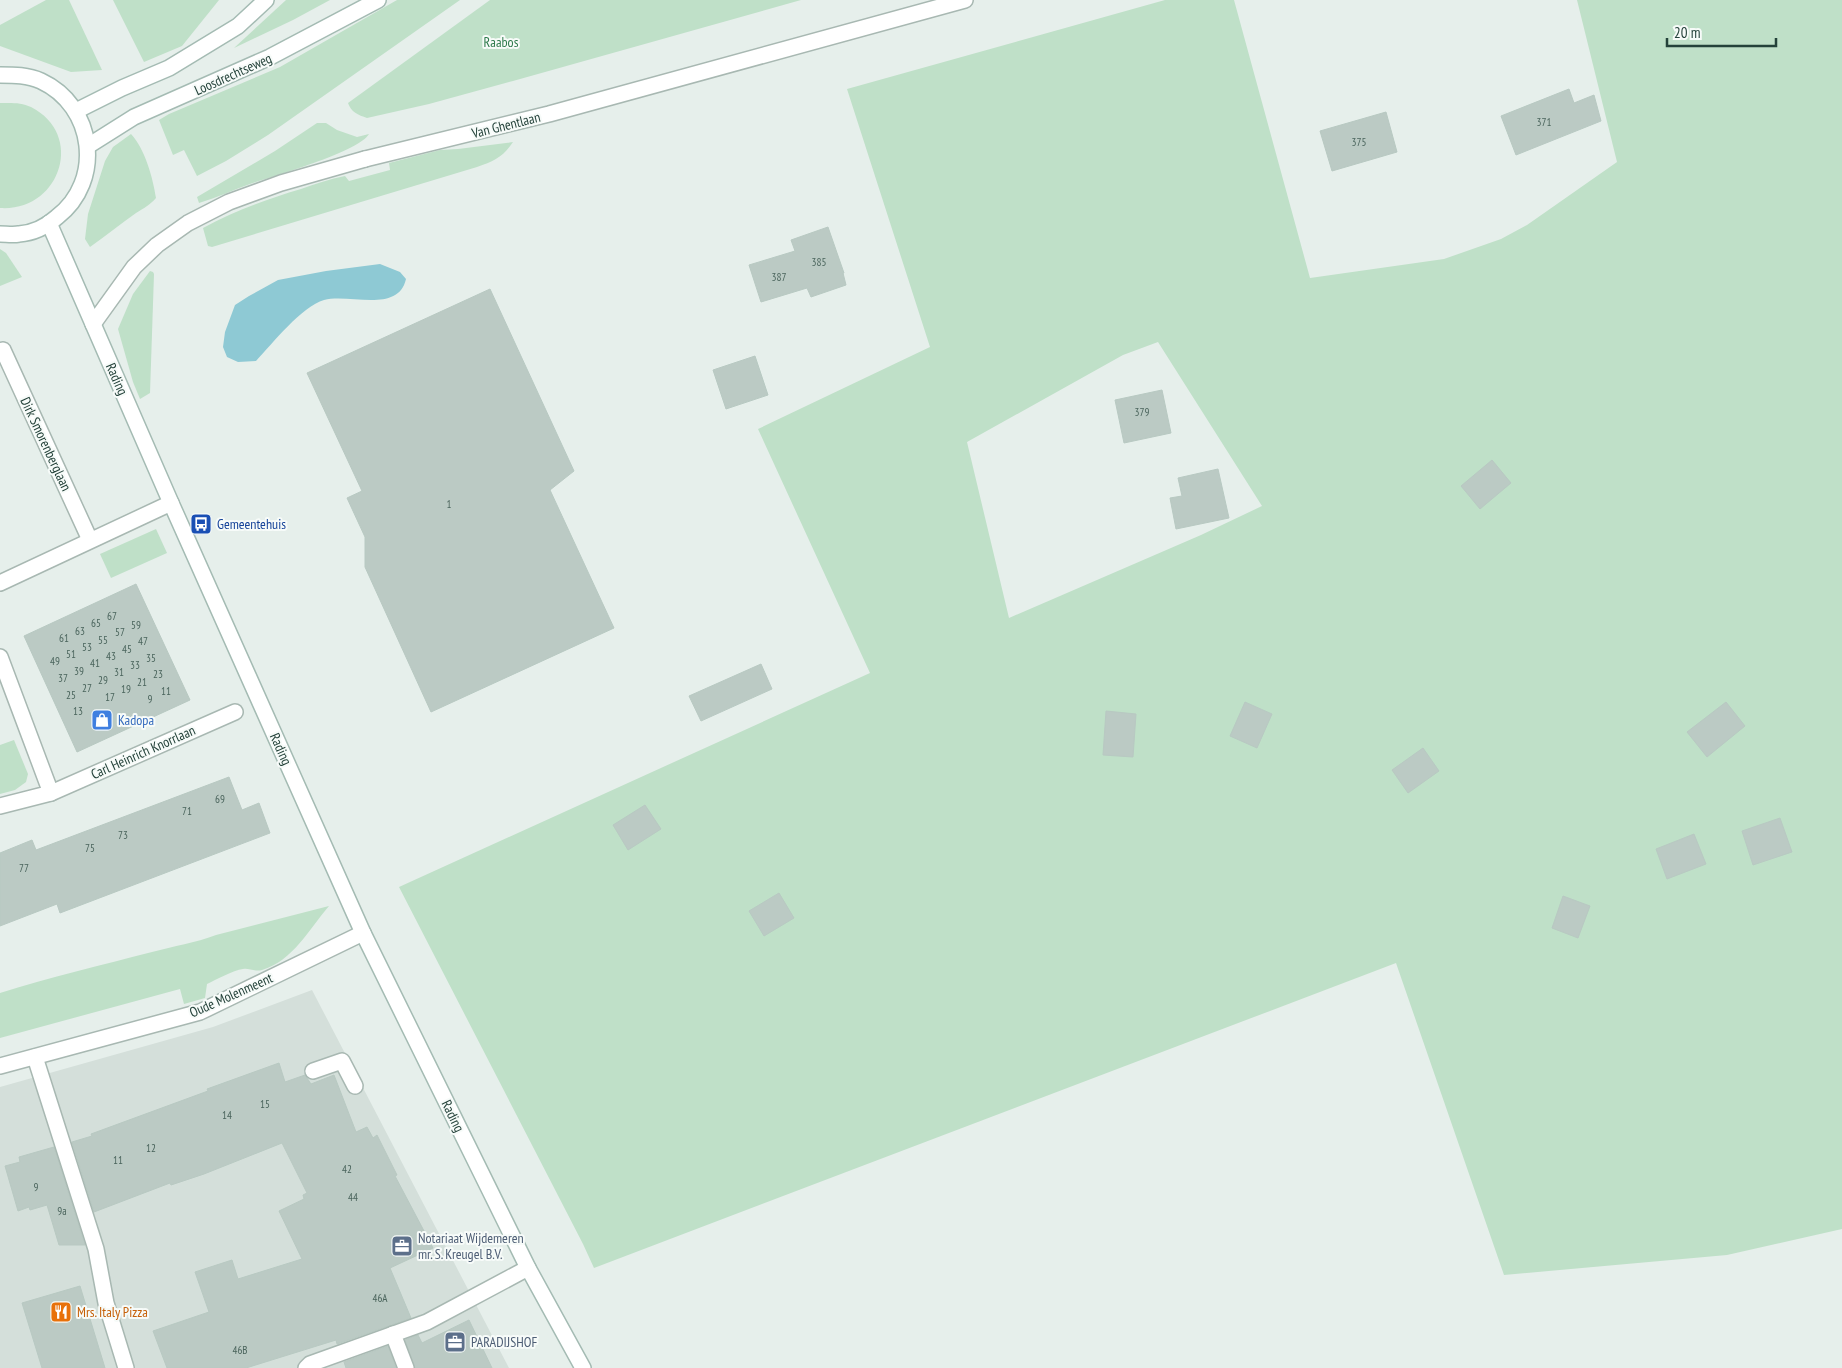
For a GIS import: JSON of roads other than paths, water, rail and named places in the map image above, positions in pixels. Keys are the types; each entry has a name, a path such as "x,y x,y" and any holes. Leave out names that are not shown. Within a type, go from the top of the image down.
{"main road":[{"path":"76,111 122,88 169,68 238,26 266,0"},
{"name":"Loosdrechtseweg","path":"88,146 134,117 270,57 378,0"},
{"name":"Van Ghentlaan","path":"93,324 134,266 157,245 188,223 229,202 281,183 365,158 549,114 965,0"},
{"path":"0,75 19,75 41,82 61,94 76,111 85,132 88,146 88,162 85,177 76,198 64,212 35,230 20,234 0,234"},
{"name":"Rading","path":"49,223 171,503 363,933 528,1268 583,1368"},
{"name":"Dirk Smorenberglaan","path":"0,352 3,350 90,540"},
{"path":"0,583 171,503"},
{"path":"0,657 50,792"},
{"name":"Carl Heinrich Knorrlaan","path":"0,806 50,792 235,712"},
{"name":"Oude Molenmeent","path":"0,1066 200,1012 363,933"},
{"path":"34,1057 96,1249 106,1303 126,1368"},
{"path":"313,1071 342,1061 355,1086"},
{"path":"306,1368 310,1364 427,1322 528,1268"},
{"path":"393,1334 406,1368"}],"water":[{"path":"380,264 400,272 406,279 401,290 393,296 371,300 324,300 297,317 256,361 238,362 227,357 223,347 225,332 235,305 249,296 278,280"}],"place":[{"name":"Gemeentehuis","path":"201,524"},
{"name":"Kadopa","path":"102,720"},
{"name":"Notariaat Wijdemeren mr. S. Kreugel B.V.","path":"402,1246"},
{"name":"Mrs. Italy Pizza","path":"61,1312"},
{"name":"PARADIJSHOF","path":"455,1342"}],"park label":[{"name":"Raabos","path":"501,42"}]}
